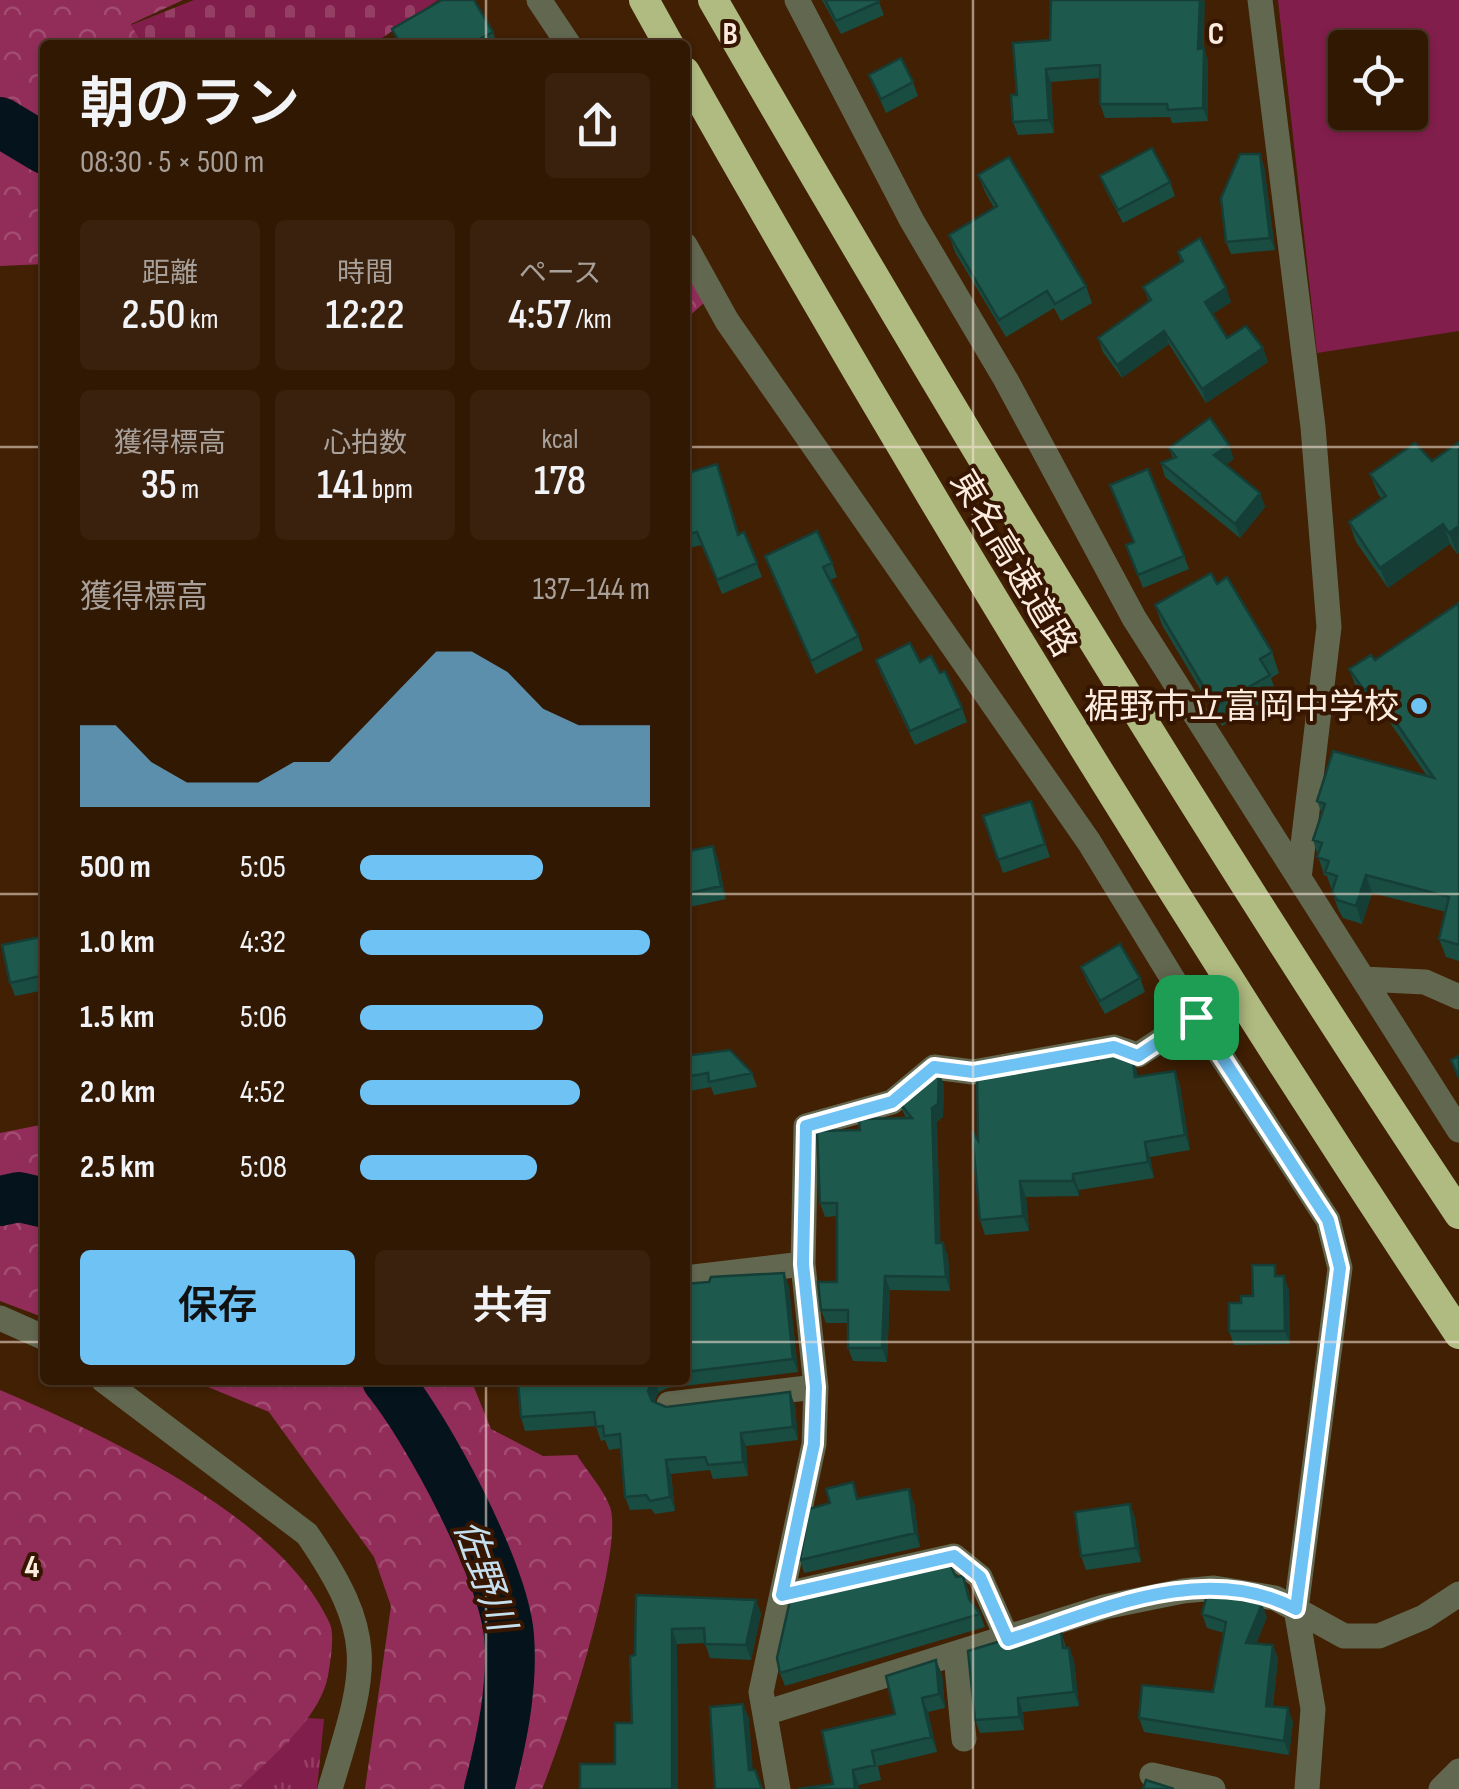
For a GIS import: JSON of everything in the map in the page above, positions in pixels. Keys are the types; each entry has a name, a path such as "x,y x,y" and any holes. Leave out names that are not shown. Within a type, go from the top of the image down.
{"highway":[{"path":"644,0 667,40"},
{"name":"東名高速道路","path":"713,0 877,284 1171,772 1459,1214"},
{"name":"東名高速道路","path":"690,81 844,353 1090,761 1459,1334"}],"street":[{"path":"539,0 565,40"},
{"path":"797,0 912,221 1006,380 1134,618 1459,1130"},
{"path":"1260,0 1313,428 1328,627 1299,878"},
{"path":"690,254 727,321 1090,842 1196,1017 1328,1220 1340,1268 1296,1609 1313,1709 1307,1789"},
{"path":"1363,980 1425,982 1459,997"},
{"path":"778,1789 761,1692 814,1444 816,1387 803,1264 806,1126 892,1102 934,1067 973,1072 1114,1047 1138,1056 1196,1017"},
{"path":"690,1277 803,1264"},
{"path":"0,1318 40,1336"},
{"path":"110,1385 306,1534 334,1575 348,1602 360,1646 360,1688 330,1789"},
{"path":"669,1404 816,1387"},
{"path":"782,1595 954,1556 980,1577 1008,1640"},
{"path":"764,1713 1104,1607 1183,1590 1214,1588 1275,1598 1344,1636 1380,1636 1424,1617 1459,1594"},
{"path":"956,1656 964,1739"},
{"path":"1442,1789 1459,1771"},
{"path":"1152,1775 1214,1789"}],"green space":[{"path":"0,0 183,0 131,24 140,40 40,40 40,264 0,266"},
{"path":"194,0 438,0 377,40 140,40 131,25"},
{"path":"1278,0 1459,0 1459,331 1317,353"},
{"path":"690,269 706,301 690,315"},
{"path":"40,1125 40,1316 0,1301 0,1133"},
{"path":"203,1385 473,1385 491,1429 543,1456 577,1455 610,1507 609,1562 589,1647 542,1789 365,1789 391,1606 374,1557 269,1412"},
{"path":"0,1390 137,1455 232,1514 273,1548 306,1585 330,1624 328,1676 315,1708 291,1738 239,1789 0,1789"},
{"path":"308,1718 324,1719 317,1789 239,1789"}],"building":[{"path":"442,0 474,0 493,32 478,40 398,40 392,29"},
{"path":"825,0 878,0 879,2 836,21"},
{"path":"1051,0 1200,0 1198,49 1204,48 1203,108 1168,110 1167,104 1100,104 1100,65 1046,69 1049,120 1013,122 1011,95 1017,95 1013,43 1050,40"},
{"path":"901,58 913,82 881,99 869,75"},
{"path":"1152,148 1170,182 1118,210 1100,176"},
{"path":"1240,154 1260,154 1270,238 1226,242 1221,198"},
{"path":"1009,157 1086,286 1055,304 1047,291 999,320 949,235 997,206 978,175"},
{"path":"1200,238 1226,288 1205,302 1227,338 1246,326 1263,348 1202,389 1164,331 1117,365 1098,338 1151,300 1143,287 1183,261 1178,252"},
{"path":"1210,418 1229,445 1214,455 1260,493 1235,524 1161,463 1176,457 1169,448"},
{"name":"裾野市立富岡中学校","path":"1459,442 1459,526 1449,533 1443,524 1380,568 1349,522 1386,496 1370,474 1415,443 1432,461"},
{"path":"717,464 738,535 744,532 757,563 717,580 697,532 690,534 690,472"},
{"path":"1148,469 1184,556 1138,575 1126,545 1134,542 1110,485"},
{"path":"817,531 832,563 823,567 858,636 811,661 765,556"},
{"path":"1211,573 1217,584 1227,577 1272,652 1260,659 1270,675 1215,706 1155,605"},
{"path":"1459,603 1459,945 1439,939 1449,897 1366,875 1356,906 1337,900 1332,891 1337,876 1325,872 1329,861 1317,857 1322,843 1313,840 1325,804 1317,801 1333,751 1434,778 1371,686 1364,690 1349,669 1371,655 1375,660"},
{"path":"910,643 920,662 931,656 940,673 945,671 962,708 910,731 876,660"},
{"path":"1031,801 1045,844 998,860 983,816"},
{"path":"713,846 721,886 690,893 690,851"},
{"path":"40,937 40,976 10,983 2,945"},
{"path":"1120,944 1140,978 1100,1001 1081,967"},
{"path":"730,1050 752,1073 709,1082 708,1073 690,1076 690,1055"},
{"path":"1098,1055 1132,1055 1135,1077 1175,1071 1185,1135 1145,1142 1148,1162 1073,1174 1073,1181 1020,1181 1023,1216 980,1220 972,1131 978,1140 977,1071 1037,1069 1037,1062 1098,1060"},
{"path":"1459,1056 1459,1078 1451,1060"},
{"path":"939,1071 938,1104 932,1108 936,1243 943,1243 946,1277 885,1276 882,1348 848,1348 848,1310 821,1310 818,1282 837,1282 837,1203 820,1203 817,1131 860,1130 859,1119 912,1118 898,1101"},
{"path":"1252,1265 1275,1265 1275,1276 1284,1276 1285,1331 1229,1331 1229,1303 1241,1303 1241,1296 1253,1296"},
{"path":"784,1273 793,1359 690,1371 690,1284 709,1282 711,1277"},
{"path":"518,1385 651,1385 648,1391 652,1401 666,1407 790,1392 793,1427 741,1433 743,1462 708,1465 705,1457 666,1460 670,1497 650,1501 646,1495 625,1497 620,1434 604,1436 603,1426 596,1427 594,1412 521,1417"},
{"path":"853,1482 857,1499 909,1489 915,1533 800,1560 809,1509 830,1503 826,1489"},
{"path":"1130,1504 1136,1548 1081,1556 1075,1512"},
{"path":"950,1565 956,1577 963,1576 969,1599 980,1614 780,1673 777,1658 791,1596 921,1566"},
{"path":"1208,1591 1262,1604 1246,1643 1273,1645 1266,1706 1288,1708 1284,1741 1139,1718 1142,1685 1213,1692 1226,1622 1202,1614"},
{"path":"636,1595 756,1600 746,1645 705,1644 704,1628 672,1629 672,1789 580,1789 580,1764 615,1764 615,1723 632,1723 630,1656 635,1655"},
{"path":"1061,1631 1063,1648 1069,1648 1074,1692 1018,1698 1019,1717 975,1720 968,1651 1017,1636"},
{"path":"936,1660 939,1694 922,1698 931,1737 872,1751 875,1765 853,1770 855,1789 798,1789 833,1784 822,1731 895,1714 886,1676"},
{"path":"743,1704 749,1770 755,1770 762,1789 715,1789 710,1707"},
{"path":"1146,1780 1174,1789 1143,1789"}],"waterway":[{"name":"佐野川","path":"0,122 40,146"},
{"path":"0,1201 19,1197 40,1202"},
{"path":"391,1385 423,1432 461,1503 494,1576 504,1609 510,1655 508,1694 489,1789"}],"place":[{"name":"裾野市立富岡中学校","path":"1419,706"}],"route":[{"path":"1196,1017 1328,1220 1340,1268 1296,1609 1275,1598 1214,1588 1183,1590 1104,1607 1008,1640 980,1577 954,1556 782,1595 814,1444 816,1387 803,1264 806,1126 892,1102 934,1067 973,1072 1114,1047 1138,1056 1196,1017"}]}
